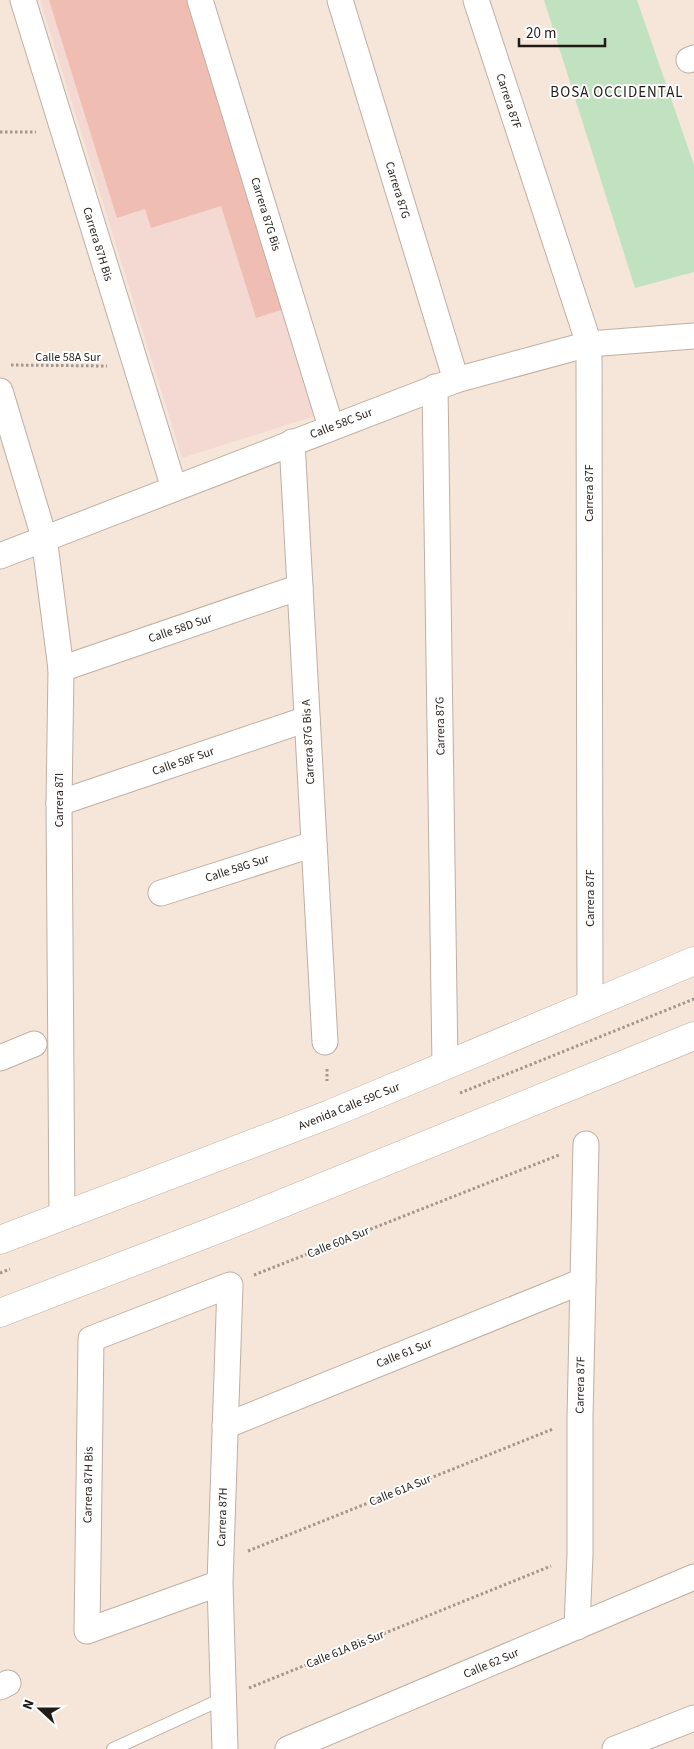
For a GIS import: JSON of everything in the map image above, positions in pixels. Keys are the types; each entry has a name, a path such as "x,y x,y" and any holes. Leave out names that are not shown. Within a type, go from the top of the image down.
{"main road":[{"name":"Avenida Calle 59C Sur","path":"0,1240 330,1114 694,961"},
{"path":"0,1313 238,1222 694,1036"}],"street":[{"name":"Carrera 87H Bis","path":"23,0 174,488"},
{"name":"Carrera 87G Bis","path":"200,0 331,427"},
{"name":"Carrera 87G","path":"340,0 446,383 444,1066"},
{"name":"Carrera 87F","path":"476,0 589,344 590,1005"},
{"name":"Calle 58C Sur","path":"0,556 446,383 589,344 694,336"},
{"name":"Carrera 87I","path":"0,390 44,538 61,669 59,803 62,1216"},
{"name":"Carrera 87G Bis A","path":"292,442 325,1042"},
{"name":"Calle 58D Sur","path":"61,669 300,587"},
{"name":"Calle 58F Sur","path":"59,803 307,719"},
{"name":"Calle 58G Sur","path":"161,893 314,844"},
{"path":"0,1058 34,1044"},
{"name":"Carrera 87F","path":"577,1627 580,1554 580,1418 586,1144"},
{"name":"Calle 61 Sur","path":"225,1426 583,1280"},
{"name":"Carrera 87H Bis","path":"221,1572 87,1631 91,1339 230,1284"},
{"name":"Carrera 87H","path":"225,1749 222,1699 221,1572 230,1284"},
{"name":"Calle 62 Sur","path":"288,1749 694,1577"},
{"path":"615,1749 694,1718"}],"lane":[{"path":"113,1749 222,1699"}],"path":[{"path":"0,132 64,133"},
{"name":"Calle 58A Sur","path":"10,365 136,366"},
{"name":"Calle 60A Sur","path":"230,1284 586,1144"},
{"name":"Calle 61A Sur","path":"221,1572 580,1418"},
{"name":"Calle 61A Bis Sur","path":"222,1699 580,1554"}],"shaded area":[{"path":"40,0 189,0 318,415 182,458"}],"green space":[{"path":"544,0 637,0 694,165 694,272 635,288"}],"building":[{"path":"49,0 187,0 284,309 256,318 221,206 151,228 145,209 117,218"}],"district":[{"name":"BOSA OCCIDENTAL","path":"617,92"}]}
